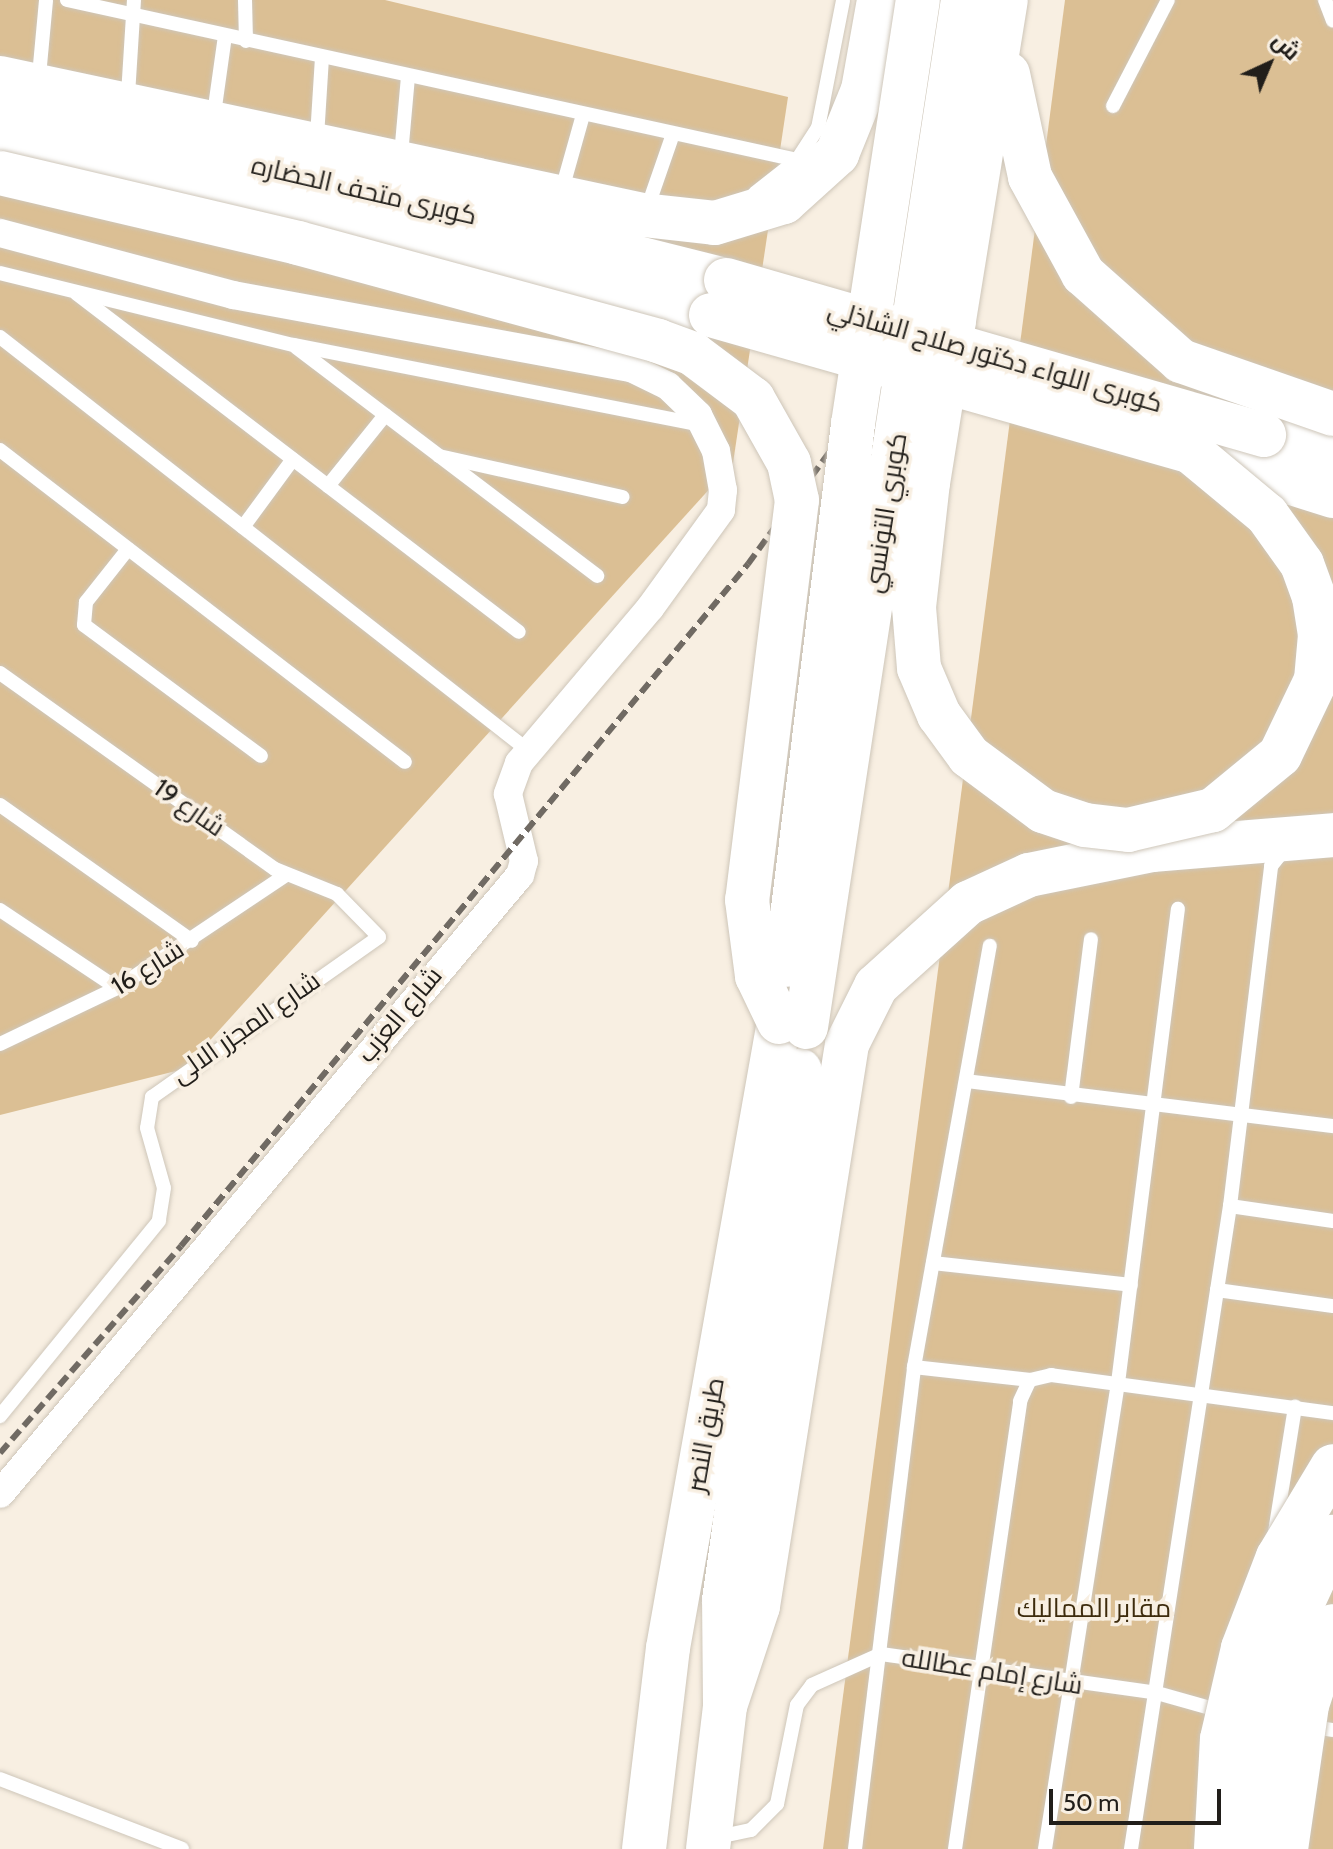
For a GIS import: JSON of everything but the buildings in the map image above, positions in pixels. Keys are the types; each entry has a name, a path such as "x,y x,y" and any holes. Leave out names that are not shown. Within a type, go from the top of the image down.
{"highway":[{"path":"20,77 598,206 715,223 784,202 837,154 863,90 879,0"},
{"name":"كوبري التونسي","path":"793,1024 853,424 918,0"},
{"name":"كوبري التونسي","path":"793,1024 963,0"},
{"path":"1006,0 1016,131 1039,200 1083,274 1181,361 1333,414"},
{"path":"1006,0 928,483 915,643 928,692 953,737 1006,788 1043,811 1128,830 1199,815 1249,786 1303,718 1320,635 1302,564 1267,515 1190,451"},
{"name":"كوبرى متحف الحضاره","path":"0,111 311,176 718,297"},
{"name":"كوبرى متحف الحضاره","path":"0,144 718,297"},
{"path":"0,173 298,243 658,341 725,373 753,399 789,463 797,500 747,900 757,976 793,1024"},
{"name":"كوبرى اللواء دكتور صلاح الشاذلي","path":"718,297 1333,496"},
{"name":"كوبرى اللواء دكتور صلاح الشاذلي","path":"718,297 1264,435 1333,456"},
{"path":"725,1706 758,1606 847,1044 876,986 968,903 1029,875 1152,850 1333,835"},
{"name":"طريق النصر","path":"708,1844 725,1706 724,1600 793,1024"},
{"name":"طريق النصر","path":"644,1849 668,1648 793,1024"},
{"path":"1216,1849 1222,1739 1243,1648 1278,1557 1333,1466"},
{"path":"1248,1849 1261,1724 1284,1643 1333,1537"},
{"path":"1286,1849 1307,1705 1333,1626"}],"street":[{"path":"0,233 233,295 631,368 668,386 703,425"},
{"name":"شارع العزب","path":"0,1494 520,875 524,861 508,794 529,751 636,628 721,510 721,470 703,425"}],"lane":[{"path":"20,77 46,0"},
{"path":"67,0 133,7 246,41 797,160"},
{"path":"245,0 246,41"},
{"path":"0,68 20,77 128,95 648,206 730,202 760,190 797,160 826,108 843,0"},
{"path":"1113,106 1168,0"},
{"path":"1325,0 1333,21"},
{"path":"128,95 133,7"},
{"path":"214,114 225,36"},
{"path":"317,137 322,58"},
{"path":"401,155 408,77"},
{"path":"563,186 583,115"},
{"path":"648,206 673,134"},
{"path":"0,273 294,345 703,425"},
{"path":"70,289 519,632"},
{"path":"0,337 529,751"},
{"path":"294,345 597,576"},
{"path":"328,486 385,415"},
{"path":"0,450 405,762"},
{"path":"435,455 622,497"},
{"path":"243,527 293,459"},
{"path":"128,549 86,602 84,625 261,756"},
{"name":"شارع 19","path":"0,673 286,875 337,894 379,937"},
{"path":"0,805 192,941"},
{"path":"1131,1849 1230,1206 1271,866 1287,848 1333,848"},
{"name":"شارع 16","path":"0,1044 117,988 192,941 286,875"},
{"path":"1045,1849 1118,1383 1178,909"},
{"path":"0,910 117,988"},
{"name":"شارع المجزر الالى","path":"0,1416 159,1221 164,1188 147,1128 152,1097 379,937"},
{"path":"1071,1097 1091,939"},
{"path":"855,1849 914,1367 990,946"},
{"path":"966,1081 1071,1097 1154,1103 1333,1126"},
{"path":"1230,1206 1333,1221"},
{"path":"933,1263 1131,1285"},
{"path":"1217,1290 1333,1306"},
{"path":"914,1367 1030,1380 1118,1383 1333,1413"},
{"path":"955,1849 978,1672 1020,1401 1030,1380"},
{"path":"1226,1849 1295,1407"},
{"name":"شارع إمام عطالله","path":"708,1844 765,1822 777,1804 797,1705 822,1679 881,1654 1071,1687 1157,1693 1246,1718 1333,1730"},
{"path":"0,1779 182,1849"}],"green space":[{"path":"0,0 385,0 788,97 733,463 184,1069 0,1115"},
{"name":"مقابر المماليك","path":"1065,0 1333,0 1333,1849 823,1849"}],"railway":[{"path":"0,1453 181,1246 748,564 975,251 1021,0"}]}
